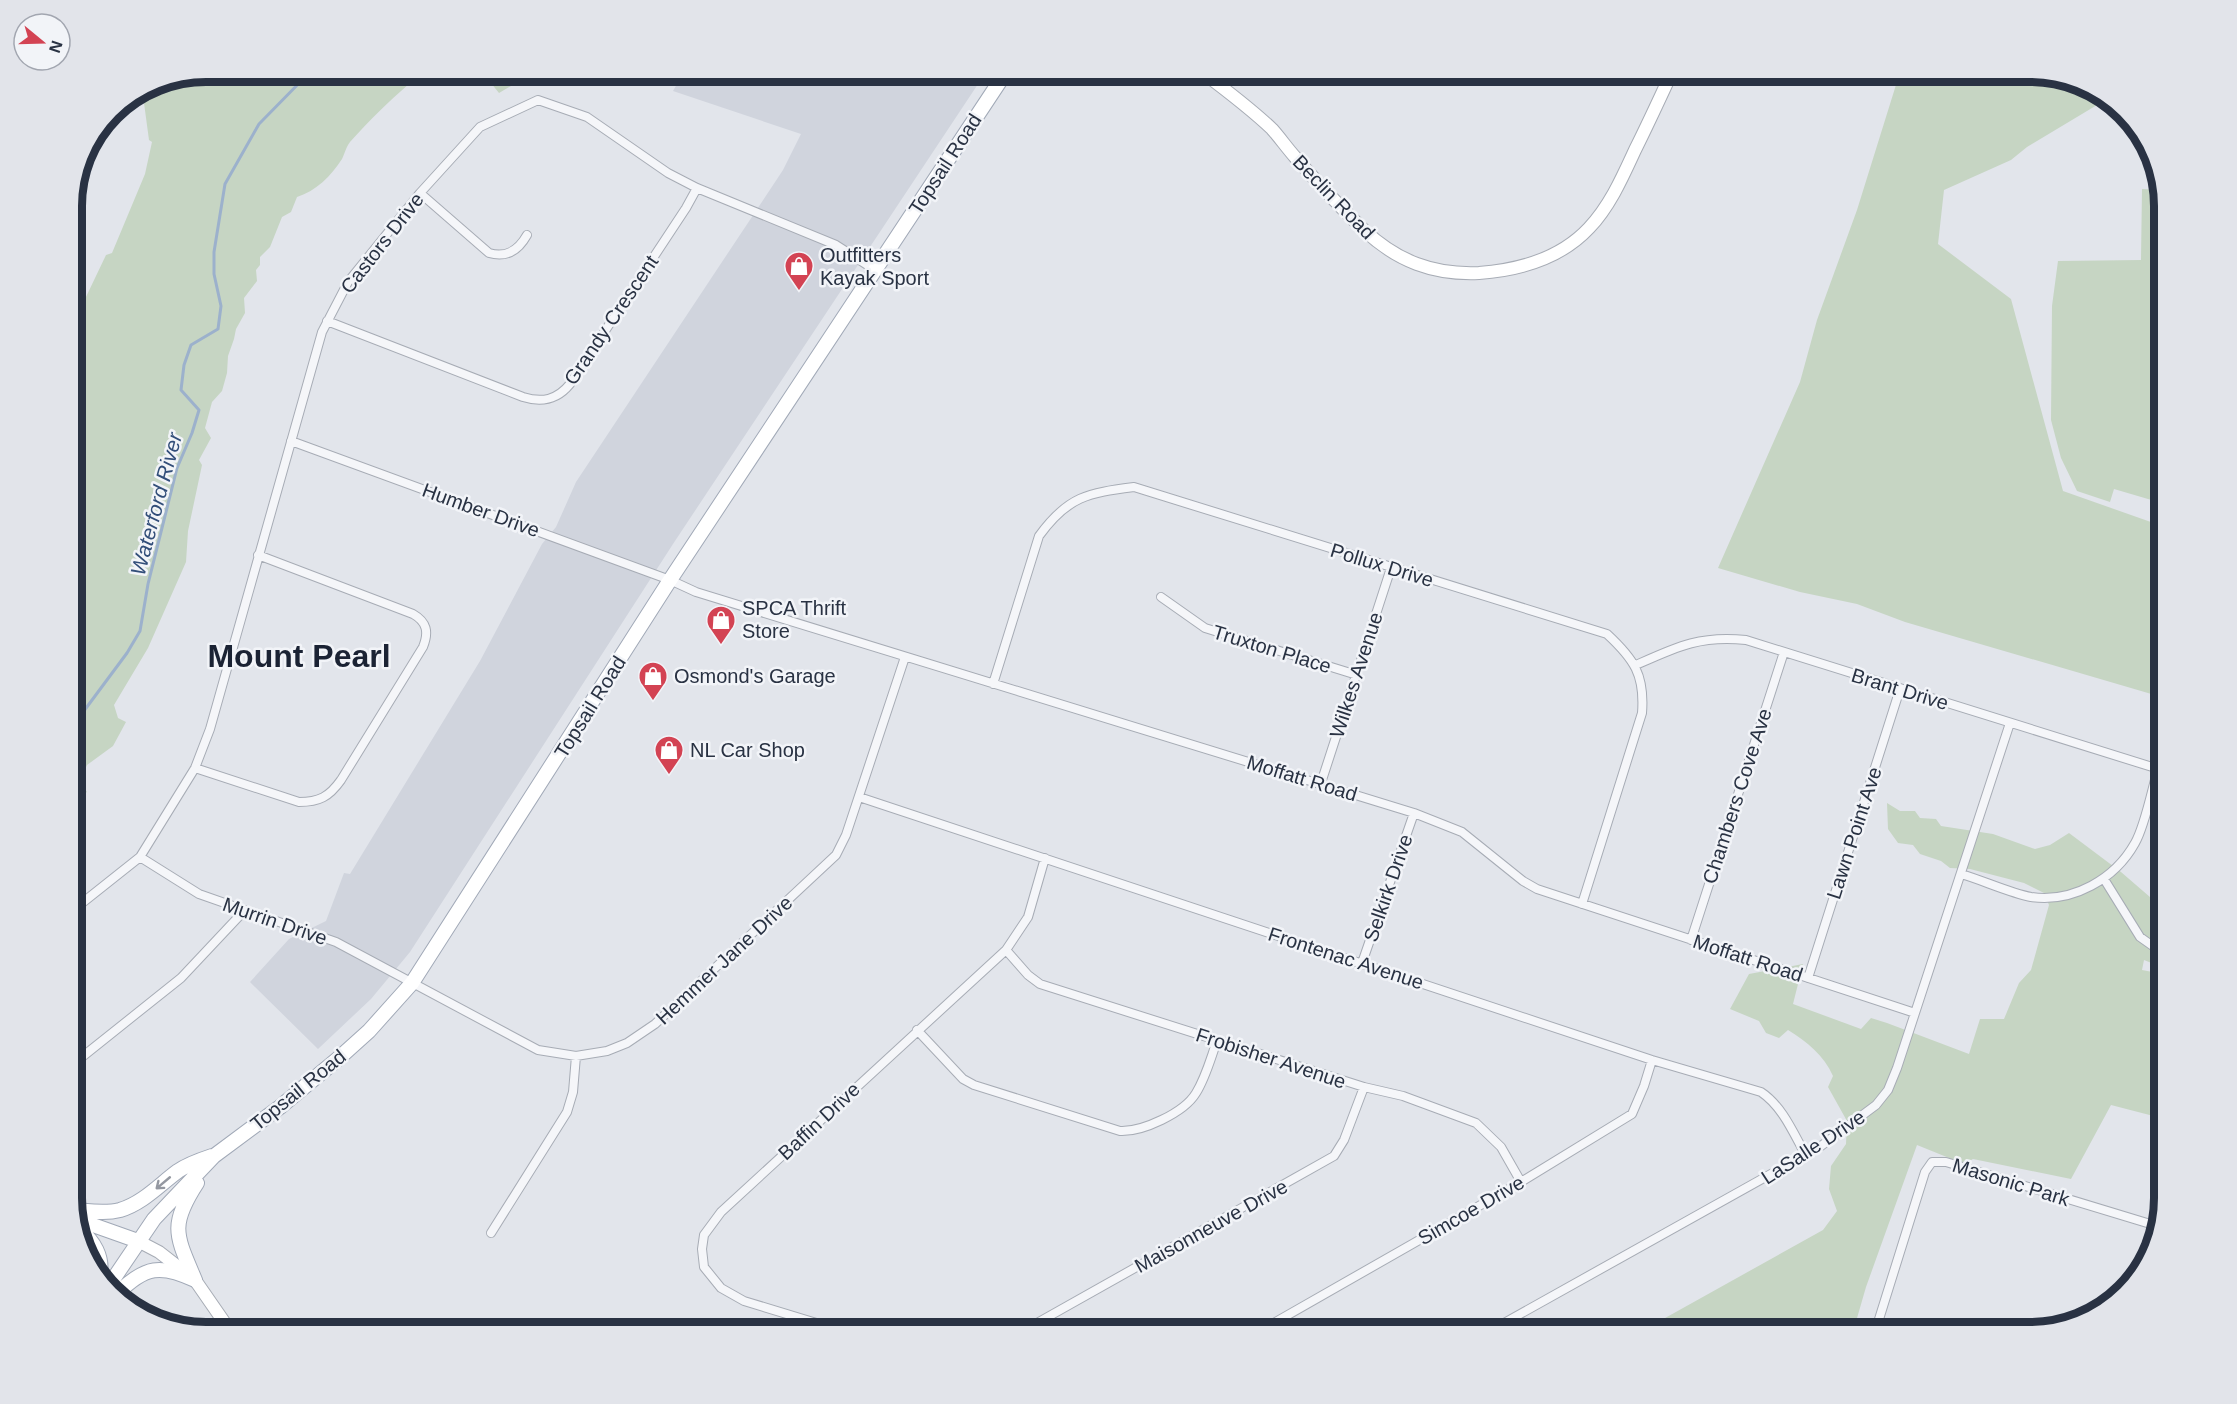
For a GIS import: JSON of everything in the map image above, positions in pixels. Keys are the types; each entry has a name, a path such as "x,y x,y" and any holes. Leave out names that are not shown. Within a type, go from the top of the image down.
{"main road":[{"name":"Topsail Road","path":"113,1279 138,1241 163,1210 214,1156 280,1107 339,1058 369,1031 411,983 670,580 999,83"},
{"path":"84,1211 109,1212 120,1210 148,1196 179,1170 214,1156"},
{"path":"195,1280 181,1249 177,1229 178,1217 185,1201 214,1156"},
{"path":"85,1222 138,1241"},
{"path":"90,1240 101,1262"},
{"path":"123,1289 136,1277 155,1270 176,1271 195,1280"}],"street":[{"name":"Beclin Road","path":"1217,83 1239,99 1273,130 1342,207 1385,248 1405,260 1447,273 1499,272 1532,264 1562,249 1589,228 1610,199 1667,83"},
{"name":"Castors Drive","path":"83,902 140,857 195,768 210,729 258,555 327,321 348,282 420,193 480,127 538,100 587,117 668,173 697,188 836,245 875,270"},
{"name":"Grandy Crescent","path":"327,321 523,397 538,400 552,398 570,384 697,188"},
{"path":"420,193 489,253 509,254 519,247 527,235"},
{"name":"Humber Drive","path":"291,441 670,580"},
{"name":"Pollux Drive","path":"993,684 1039,536 1064,507 1081,497 1134,487 1607,634 1636,665 1644,692 1642,713 1582,904"},
{"path":"195,768 299,802 312,802 326,798 341,780 427,637 427,627 421,618 413,614 258,555"},
{"name":"Wilkes Avenue","path":"1321,783 1391,568"},
{"name":"Moffatt Road","path":"670,580 696,592 1414,813 1462,832 1530,886 1915,1013"},
{"name":"Truxton Place","path":"1161,597 1205,628 1357,675"},
{"name":"Brant Drive","path":"1636,665 1676,647 1722,638 1746,640 2154,768"},
{"name":"Chambers Cove Ave","path":"1691,940 1784,652"},
{"name":"Hemmer Jane Drive","path":"411,983 530,1046 548,1052 576,1056 597,1054 637,1038 655,1024 836,855 844,842 905,657"},
{"name":"Lawn Point Ave","path":"1808,978 1900,689"},
{"name":"LaSalle Drive","path":"1506,1322 1821,1146 1876,1105 1888,1090 1892,1079 2010,723"},
{"path":"1961,873 2031,897 2056,897 2080,892 2104,879 2124,860 2136,841 2154,792"},
{"name":"Frontenac Avenue","path":"859,797 1652,1060 1761,1092 1779,1108 1805,1154"},
{"name":"Selkirk Drive","path":"1362,963 1414,813"},
{"name":"Murrin Drive","path":"140,857 199,894 336,942 411,983"},
{"name":"Baffin Drive","path":"813,1322 744,1301 721,1288 704,1267 702,1249 704,1235 721,1212 1006,950 1028,917 1045,858"},
{"path":"2104,879 2140,937 2154,947"},
{"path":"83,1056 181,978 244,911"},
{"name":"Frobisher Avenue","path":"1006,950 1028,975 1040,984 1364,1087 1403,1096 1476,1123 1501,1147 1521,1182"},
{"path":"917,1030 963,1079 974,1085 1120,1131 1132,1132 1159,1121 1184,1106 1196,1094 1217,1041"},
{"path":"491,1233 567,1112 573,1092 576,1056"},
{"name":"Simcoe Drive","path":"1276,1322 1521,1182 1632,1114 1652,1060"},
{"name":"Maisonneuve Drive","path":"1039,1322 1334,1156 1344,1140 1364,1087"},
{"name":"Masonic Park","path":"1878,1322 1925,1172 1932,1162 1947,1162 2151,1224"},
{"path":"138,1241 159,1252 195,1280 224,1322"}],"shaded area":[{"path":"678,83 979,83 673,544 410,952 371,999 318,1049 250,982 289,939 326,921 344,873 350,874 480,661 542,544 556,527 576,482 783,170 801,134 673,91"}],"green space":[{"path":"410,83 350,142 342,159 328,177 317,187 297,197 291,212 282,217 270,247 260,257 260,265 256,270 257,281 244,298 245,313 236,329 228,356 227,373 222,391 212,402 205,428 211,438 199,460 202,465 188,531 186,562 148,648 114,705 118,718 126,722 113,746 87,765 83,774 83,303 106,255 112,253 145,174 152,142 149,140 143,100 159,92 190,84"},
{"path":"491,83 516,83 499,93"},
{"path":"1897,83 2047,84 2078,92 2100,104 2027,147 2011,160 1944,190 1938,244 2011,299 2063,491 2154,523 2154,695 1905,622 1857,604 1800,592 1718,568 1800,382 1817,320 1857,210"},
{"path":"2142,189 2153,190 2154,501 2114,489 2110,502 2077,491 2061,458 2051,420 2052,306 2058,261 2141,260"},
{"path":"1887,803 1900,811 1915,811 1920,818 1936,819 1941,826 1993,834 2035,849 2050,845 2069,833 2154,900 2154,964 2144,960 2142,970 2154,972 2154,1116 2111,1105 2071,1179 1973,1159 1964,1164 1917,1145 1866,1287 1856,1322 1658,1322 1823,1230 1837,1211 1829,1189 1831,1166 1846,1144 1847,1121 1828,1087 1833,1076 1820,1055 1788,1030 1779,1038 1766,1033 1759,1021 1730,1009 1749,974 1803,964 1793,1004 1861,1029 1871,1018 1969,1054 1980,1019 2004,1019 2019,983 2031,970 2049,905 2044,893 2024,883 1970,869 1950,868 1941,861 1920,854 1913,845 1898,843 1888,829"}],"waterway":[{"name":"Waterford River","path":"83,712 127,653 140,631 148,584 177,468 199,410 181,390 184,365 191,345 218,329 221,306 214,274 214,252 225,184 259,124 299,83"}],"place":[{"name":"Outfitters Kayak Sport","path":"799,292"},
{"name":"SPCA Thrift Store","path":"721,646"},
{"name":"Osmond's Garage","path":"653,702"},
{"name":"NL Car Shop","path":"669,776"}],"district":[{"name":"Mount Pearl","path":"299,656"}]}
